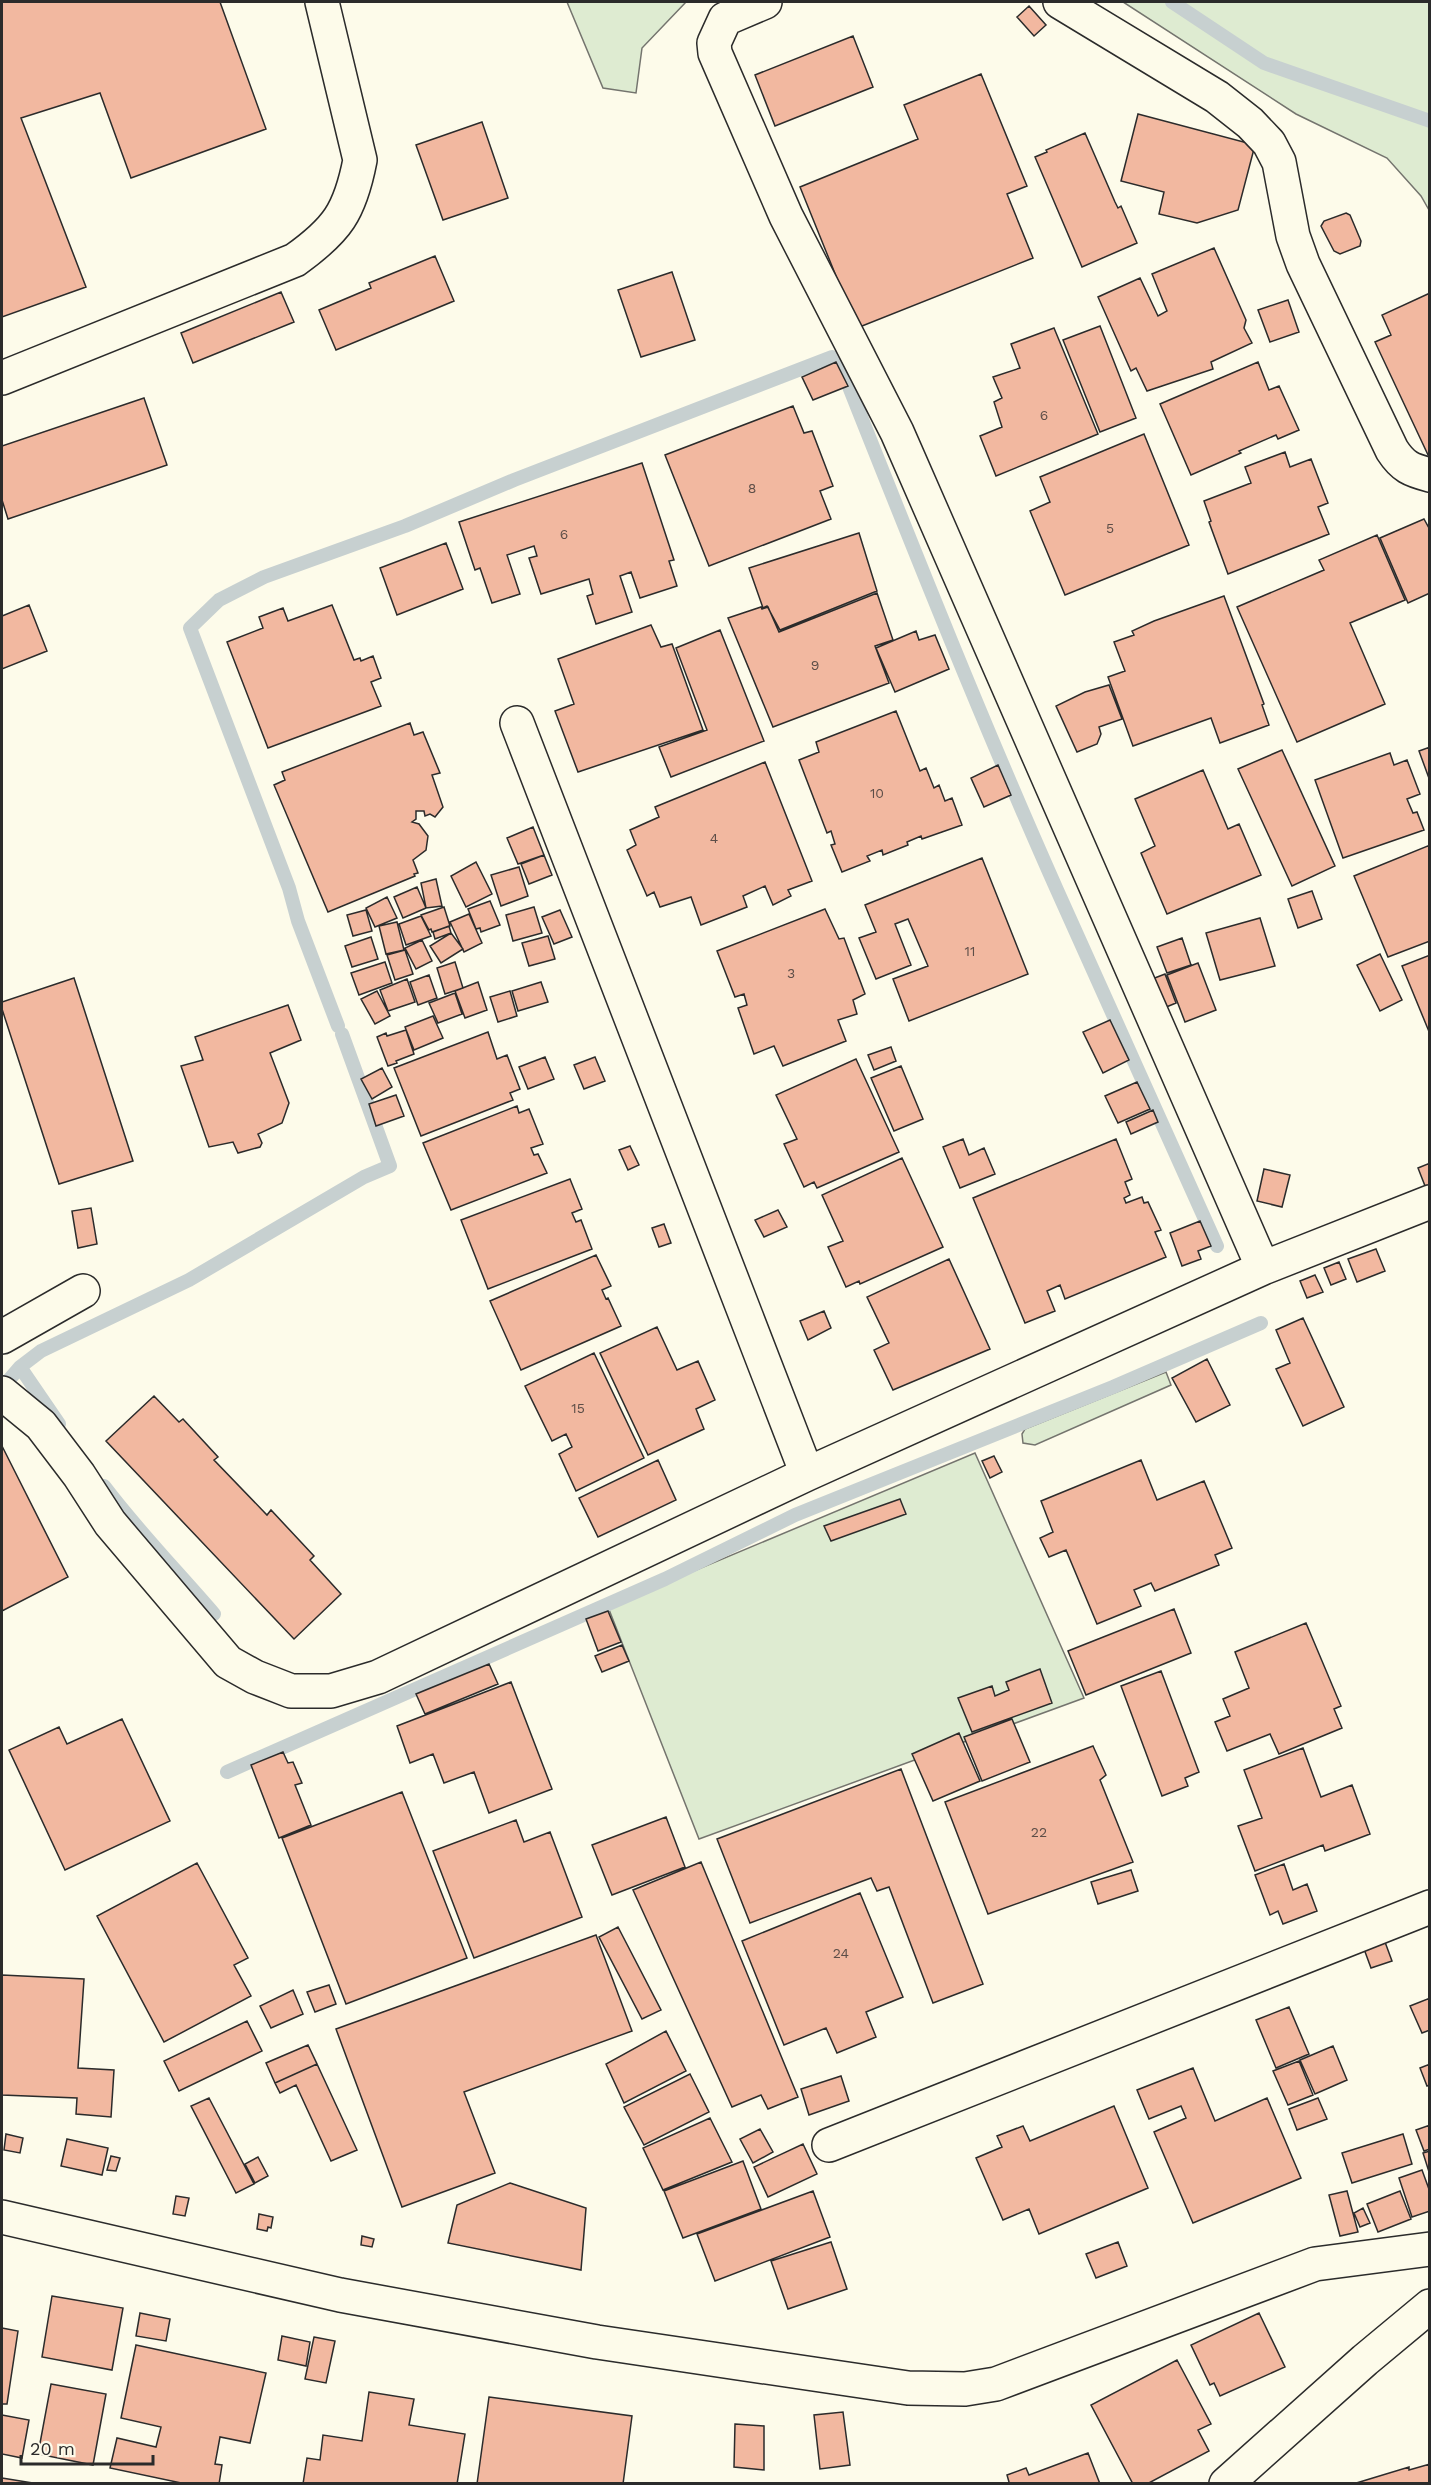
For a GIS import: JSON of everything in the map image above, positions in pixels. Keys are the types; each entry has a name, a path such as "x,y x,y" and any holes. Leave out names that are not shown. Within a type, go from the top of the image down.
{"street":[{"path":"2,378 295,260 323,240 346,207 355,187 360,160 322,2"},
{"path":"765,2 725,19 716,36 715,53 786,216 897,432 1263,1268"},
{"path":"1060,2 1216,97 1250,123 1269,142 1279,162 1293,236 1303,264 1392,450 1401,463 1415,471 1430,475"},
{"path":"518,723 807,1474"},
{"path":"2,1394 41,1425 79,1475 110,1523 228,1662 255,1677 291,1691 331,1691 378,1677 807,1474 1263,1268 1430,1202"},
{"path":"2,1337 83,1291"},
{"path":"829,2145 1430,1907"},
{"path":"2,2217 340,2295 597,2342 908,2388 942,2389 965,2389 996,2384 1315,2264 1430,2249"},
{"path":"1226,2484 1365,2360 1430,2306"}],"green space":[{"path":"567,2 686,2 642,48 636,93 603,88"},
{"path":"1123,2 1429,2 1429,210 1421,196 1387,158 1296,114"},
{"path":"1166,1372 1171,1385 1035,1445 1023,1443 1022,1434 1025,1429"},
{"path":"975,1453 1084,1698 699,1839 608,1607"}],"building":[{"path":"2,2 220,2 266,129 131,178 100,93 21,118 86,287 2,317"},
{"path":"1029,6 1046,25 1034,36 1017,17"},
{"path":"853,36 873,87 775,126 755,75"},
{"path":"981,74 1027,186 1007,194 1033,258 857,328 800,187 918,139 904,105"},
{"path":"1138,114 1255,145 1238,210 1197,223 1159,214 1164,192 1121,181"},
{"path":"482,122 508,198 443,220 416,145"},
{"path":"1085,133 1115,202 1118,208 1121,206 1137,243 1082,267 1035,157"},
{"path":"1346,213 1350,215 1361,241 1360,246 1340,254 1334,251 1321,226 1324,221"},
{"path":"1214,248 1246,320 1244,328 1252,343 1211,362 1213,369 1147,391 1136,368 1131,371 1098,297 1140,278 1158,316 1167,311 1152,274"},
{"path":"435,256 454,301 336,350 319,310 371,288 369,283"},
{"path":"672,272 695,340 641,357 618,290"},
{"path":"281,292 294,322 193,363 181,333"},
{"path":"1430,293 1429,457 1375,342 1391,335 1382,315"},
{"path":"1288,300 1299,332 1270,342 1258,310"},
{"path":"1100,326 1136,418 1100,432 1063,340"},
{"path":"1054,328 1098,434 996,476 980,436 1002,427 994,402 1002,398 993,377 1020,368 1011,344"},
{"path":"836,362 848,386 813,400 802,377"},
{"path":"1258,362 1269,390 1279,386 1299,430 1278,439 1276,435 1191,475 1160,404"},
{"path":"144,398 167,465 8,519 2,500 2,446"},
{"path":"793,406 804,433 812,431 833,486 820,491 831,519 709,566 665,455"},
{"path":"1144,434 1189,545 1065,595 1030,511 1050,502 1040,477"},
{"path":"1285,452 1290,467 1311,459 1328,503 1318,507 1329,534 1228,574 1209,522 1211,521 1204,501 1251,483 1245,467"},
{"path":"642,463 674,560 669,561 677,586 640,598 631,572 620,576 632,612 596,624 587,596 593,594 589,579 541,594 529,558 537,556 534,546 507,555 520,594 492,603 480,568 475,570 459,522"},
{"path":"1424,519 1430,530 1430,593 1408,603 1380,538"},
{"path":"859,533 877,591 780,630 767,606 763,608 749,568"},
{"path":"1377,535 1405,600 1350,623 1385,704 1297,742 1237,607 1324,570 1319,560"},
{"path":"446,543 463,589 397,615 380,568"},
{"path":"877,593 893,640 875,646 889,683 773,727 728,618 761,607 762,609 768,607 779,632"},
{"path":"1224,596 1264,704 1262,705 1269,725 1220,743 1211,718 1133,746 1108,677 1125,671 1114,642 1134,635 1132,631 1154,621"},
{"path":"29,605 47,651 2,669 2,616"},
{"path":"332,605 354,660 360,658 361,661 373,656 381,678 371,682 381,706 268,748 227,642 263,628 259,617 283,608 288,621"},
{"path":"651,625 661,647 672,644 703,730 578,772 555,711 574,704 558,659"},
{"path":"720,630 764,741 671,777 659,747 707,730 676,648"},
{"path":"916,631 919,640 935,635 949,669 895,692 876,648"},
{"path":"1109,685 1122,719 1099,727 1101,734 1097,744 1077,752 1056,706 1085,692"},
{"path":"896,711 920,771 926,768 934,788 939,785 945,801 952,798 962,825 922,839 921,836 907,842 908,845 883,855 882,850 867,856 870,861 842,872 831,845 835,844 831,831 827,833 799,760 819,752 816,742"},
{"path":"410,723 414,735 423,732 440,773 432,775 443,807 435,817 430,814 425,816 424,811 416,811 416,819 412,822 419,824 428,836 426,850 413,860 418,873 328,912 274,785 285,780 282,772"},
{"path":"1430,747 1430,781 1419,751"},
{"path":"1282,750 1335,866 1292,886 1238,769"},
{"path":"1390,753 1394,765 1407,760 1420,794 1407,799 1413,813 1417,812 1424,830 1343,858 1315,780"},
{"path":"765,762 812,881 788,890 791,896 773,905 765,886 743,896 747,907 701,925 691,897 660,907 654,892 647,896 627,850 636,845 630,830 659,817 655,807"},
{"path":"998,765 1011,795 984,807 971,778"},
{"path":"1203,770 1228,829 1239,824 1261,875 1167,914 1141,853 1155,846 1135,799"},
{"path":"533,827 544,855 518,864 507,838"},
{"path":"1430,845 1430,941 1388,957 1354,876"},
{"path":"544,855 552,875 529,884 521,864"},
{"path":"982,858 1028,974 909,1021 893,979 928,966 908,919 895,924 911,965 876,979 859,938 876,932 865,905"},
{"path":"476,862 492,894 466,907 451,876"},
{"path":"519,867 528,896 501,906 491,875"},
{"path":"436,879 442,906 426,908 421,883"},
{"path":"417,887 426,908 403,918 394,897"},
{"path":"1312,891 1322,919 1298,928 1288,899"},
{"path":"387,897 397,918 375,927 366,908"},
{"path":"490,901 500,925 481,932 480,928 476,929 468,909"},
{"path":"444,907 450,926 432,932 421,915"},
{"path":"534,907 542,933 513,941 506,915"},
{"path":"825,909 839,939 844,938 865,994 853,1000 857,1014 838,1020 846,1041 783,1066 774,1046 754,1054 738,1008 747,1005 744,994 735,997 717,951"},
{"path":"366,910 372,931 353,936 347,915"},
{"path":"560,910 572,937 554,944 542,917"},
{"path":"469,914 482,943 464,952 450,922"},
{"path":"421,916 431,936 406,945 399,924"},
{"path":"1260,918 1275,966 1220,980 1206,933"},
{"path":"397,922 404,950 386,954 379,926"},
{"path":"449,926 451,933 435,939 433,932"},
{"path":"451,933 463,949 441,963 430,946"},
{"path":"548,936 555,959 529,966 522,943"},
{"path":"371,937 378,959 352,967 345,946"},
{"path":"1182,938 1191,965 1167,973 1157,947"},
{"path":"422,940 432,961 416,969 405,948"},
{"path":"405,950 413,974 395,980 387,955"},
{"path":"1380,954 1402,1000 1380,1011 1357,965"},
{"path":"1430,955 1430,1034 1402,966"},
{"path":"385,962 392,983 359,995 351,973"},
{"path":"455,962 463,988 445,994 437,968"},
{"path":"1198,963 1216,1010 1185,1022 1167,975"},
{"path":"1165,974 1176,1003 1159,1010 1147,981"},
{"path":"429,975 437,998 418,1005 410,982"},
{"path":"74,978 133,1161 59,1184 2,1009 2,1002"},
{"path":"407,979 415,1002 388,1011 380,990"},
{"path":"478,982 487,1010 465,1018 455,991"},
{"path":"541,982 548,1002 518,1011 512,991"},
{"path":"377,991 390,1016 375,1024 361,999"},
{"path":"510,991 517,1016 498,1022 490,997"},
{"path":"455,993 462,1014 438,1023 429,1003"},
{"path":"288,1005 301,1040 270,1053 289,1103 282,1123 258,1134 262,1143 260,1147 238,1153 233,1142 209,1147 181,1066 203,1060 195,1037"},
{"path":"433,1016 443,1038 414,1050 405,1027"},
{"path":"1110,1020 1129,1060 1103,1073 1083,1032"},
{"path":"406,1030 414,1054 388,1066 377,1037"},
{"path":"488,1032 497,1059 507,1055 520,1089 510,1093 513,1100 421,1136 394,1068"},
{"path":"891,1047 896,1061 874,1070 868,1055"},
{"path":"545,1057 554,1079 528,1089 519,1067"},
{"path":"595,1057 605,1081 584,1089 574,1065"},
{"path":"856,1059 899,1152 817,1188 814,1182 804,1187 784,1144 797,1139 776,1095"},
{"path":"901,1066 923,1119 894,1131 871,1078"},
{"path":"382,1068 392,1087 372,1099 361,1079"},
{"path":"1137,1082 1150,1109 1118,1123 1105,1096"},
{"path":"396,1095 404,1116 376,1126 369,1104"},
{"path":"517,1106 519,1113 529,1109 543,1144 531,1148 534,1155 538,1154 547,1173 451,1210 423,1143"},
{"path":"1153,1110 1158,1122 1131,1134 1126,1122"},
{"path":"963,1139 969,1155 984,1148 995,1174 960,1188 943,1147"},
{"path":"1116,1139 1132,1179 1125,1182 1130,1195 1124,1198 1126,1203 1142,1197 1144,1203 1148,1202 1161,1230 1155,1232 1166,1257 1065,1299 1060,1285 1047,1291 1055,1311 1025,1323 973,1198"},
{"path":"630,1146 639,1165 628,1170 619,1150"},
{"path":"902,1158 943,1247 860,1284 859,1281 846,1287 828,1247 843,1241 822,1195"},
{"path":"1430,1163 1430,1190 1427,1191 1418,1168"},
{"path":"1264,1169 1290,1175 1282,1207 1257,1201"},
{"path":"570,1179 582,1209 572,1213 576,1222 581,1220 592,1249 488,1289 461,1220"},
{"path":"91,1208 97,1244 78,1248 72,1211"},
{"path":"778,1210 787,1227 764,1237 755,1220"},
{"path":"1200,1221 1211,1246 1198,1251 1201,1259 1182,1266 1170,1233"},
{"path":"664,1224 671,1243 659,1247 652,1228"},
{"path":"1376,1249 1385,1271 1357,1282 1348,1259"},
{"path":"596,1255 611,1286 602,1290 621,1326 521,1370 490,1301"},
{"path":"949,1259 990,1349 893,1390 874,1350 889,1343 867,1297"},
{"path":"1339,1262 1346,1279 1331,1285 1324,1268"},
{"path":"1315,1275 1323,1292 1307,1298 1300,1281"},
{"path":"824,1311 831,1328 808,1340 800,1321"},
{"path":"1303,1318 1344,1407 1303,1426 1276,1369 1290,1363 1276,1330"},
{"path":"657,1327 677,1370 698,1361 715,1400 696,1409 704,1429 648,1455 600,1353"},
{"path":"594,1353 644,1458 576,1491 559,1454 572,1447 566,1434 552,1441 525,1386"},
{"path":"1207,1359 1230,1405 1196,1422 1172,1378"},
{"path":"154,1396 179,1422 183,1419 218,1457 214,1460 267,1515 271,1510 314,1556 310,1560 341,1594 294,1639 106,1441"},
{"path":"2,1446 68,1577 2,1611"},
{"path":"994,1456 1002,1472 990,1478 982,1461"},
{"path":"658,1460 676,1500 598,1537 579,1498"},
{"path":"1141,1460 1157,1500 1204,1481 1232,1548 1215,1555 1219,1565 1155,1591 1151,1583 1134,1590 1141,1606 1097,1624 1066,1550 1049,1557 1040,1538 1053,1532 1041,1501"},
{"path":"900,1499 906,1514 831,1541 824,1526"},
{"path":"1174,1609 1191,1653 1086,1695 1068,1651"},
{"path":"608,1611 621,1642 598,1651 586,1619"},
{"path":"1306,1623 1341,1706 1334,1709 1342,1728 1279,1754 1270,1734 1227,1751 1215,1722 1230,1716 1223,1699 1249,1688 1235,1652"},
{"path":"622,1645 629,1661 602,1672 595,1656"},
{"path":"489,1664 498,1684 425,1714 416,1694"},
{"path":"1040,1669 1052,1703 972,1732 958,1698 992,1686 995,1696 1009,1690 1006,1682"},
{"path":"1161,1671 1199,1772 1185,1778 1188,1786 1162,1796 1121,1686"},
{"path":"511,1682 552,1789 489,1813 474,1772 444,1783 433,1754 410,1763 397,1726"},
{"path":"122,1719 170,1821 65,1870 9,1750 59,1727 67,1744"},
{"path":"1012,1719 1030,1762 982,1781 964,1737"},
{"path":"959,1733 980,1781 933,1801 912,1754"},
{"path":"1093,1746 1106,1775 1100,1780 1133,1862 988,1914 945,1802"},
{"path":"1303,1748 1321,1797 1352,1785 1370,1834 1325,1851 1323,1845 1255,1871 1238,1826 1262,1818 1244,1770"},
{"path":"283,1752 288,1763 293,1762 302,1783 295,1785 311,1825 279,1838 251,1765"},
{"path":"901,1769 983,1984 933,2003 889,1887 877,1891 871,1878 750,1923 717,1839"},
{"path":"402,1792 467,1958 346,2004 282,1838"},
{"path":"666,1817 685,1867 612,1895 592,1845"},
{"path":"516,1820 524,1842 550,1832 582,1917 474,1958 433,1851"},
{"path":"701,1862 798,2097 768,2109 761,2095 732,2107 633,1890"},
{"path":"197,1863 248,1958 234,1965 251,1996 164,2042 97,1916"},
{"path":"1284,1864 1293,1890 1307,1884 1317,1911 1283,1924 1278,1911 1270,1915 1255,1875"},
{"path":"1131,1870 1138,1891 1098,1904 1091,1882"},
{"path":"860,1893 903,1997 866,2012 876,2037 837,2053 826,2028 784,2045 742,1941"},
{"path":"618,1927 661,2010 642,2019 599,1937"},
{"path":"596,1935 632,2031 464,2092 495,2173 402,2207 336,2029"},
{"path":"1385,1942 1392,1961 1371,1968 1364,1949"},
{"path":"2,1975 84,1979 78,2068 114,2070 111,2117 76,2114 77,2098 2,2095"},
{"path":"329,1985 336,2004 315,2012 307,1992"},
{"path":"293,1990 303,2014 271,2028 260,2006"},
{"path":"1430,1998 1430,2030 1422,2033 1410,2006"},
{"path":"1289,2007 1309,2054 1276,2068 1256,2020"},
{"path":"247,2021 262,2051 179,2091 164,2061"},
{"path":"666,2031 686,2071 624,2103 606,2064"},
{"path":"308,2045 317,2064 275,2083 266,2063"},
{"path":"1333,2046 1347,2080 1315,2094 1300,2060"},
{"path":"1299,2061 1313,2095 1288,2105 1273,2071"},
{"path":"317,2064 357,2150 331,2161 296,2085 280,2093 275,2083"},
{"path":"1430,2064 1430,2085 1427,2086 1420,2068"},
{"path":"1193,2068 1215,2121 1267,2098 1301,2178 1193,2223 1154,2132 1186,2118 1181,2106 1149,2119 1137,2090"},
{"path":"690,2074 709,2112 644,2145 624,2107"},
{"path":"841,2076 849,2101 809,2115 801,2089"},
{"path":"209,2098 254,2184 236,2193 191,2106"},
{"path":"1318,2098 1327,2119 1297,2130 1289,2109"},
{"path":"1114,2106 1148,2188 1039,2234 1029,2209 1003,2220 976,2158 1002,2147 997,2136 1023,2126 1030,2141"},
{"path":"710,2118 732,2162 663,2190 643,2148"},
{"path":"1430,2125 1430,2149 1424,2151 1416,2130"},
{"path":"760,2129 773,2152 753,2163 740,2139"},
{"path":"6,2134 23,2138 20,2153 4,2150"},
{"path":"1403,2134 1412,2164 1352,2183 1342,2153"},
{"path":"67,2139 108,2148 102,2175 61,2166"},
{"path":"803,2144 817,2174 768,2197 754,2167"},
{"path":"1430,2151 1430,2175 1423,2153"},
{"path":"111,2156 120,2158 116,2171 107,2170"},
{"path":"258,2157 268,2176 255,2183 245,2164"},
{"path":"743,2161 761,2209 683,2238 664,2191"},
{"path":"1422,2170 1430,2192 1430,2211 1412,2217 1399,2178"},
{"path":"510,2183 586,2208 581,2270 448,2243 457,2205"},
{"path":"813,2191 830,2237 715,2281 697,2234"},
{"path":"1347,2191 1358,2232 1340,2236 1329,2195"},
{"path":"1400,2191 1411,2219 1378,2232 1367,2204"},
{"path":"176,2196 189,2198 185,2216 173,2214"},
{"path":"1363,2208 1370,2223 1360,2227 1354,2213"},
{"path":"259,2214 273,2217 271,2228 268,2227 267,2231 257,2229"},
{"path":"362,2236 374,2239 372,2247 361,2245"},
{"path":"831,2242 847,2289 788,2309 771,2261"},
{"path":"1118,2242 1127,2266 1096,2278 1086,2254"},
{"path":"52,2296 123,2308 112,2370 42,2357"},
{"path":"140,2313 170,2319 166,2341 136,2336"},
{"path":"1259,2313 1285,2367 1220,2396 1214,2383 1210,2385 1191,2345"},
{"path":"2,2328 18,2331 7,2404 2,2404"},
{"path":"282,2336 310,2342 306,2366 278,2360"},
{"path":"314,2337 335,2341 326,2383 305,2379"},
{"path":"136,2345 266,2373 250,2443 220,2437 215,2464 222,2465 219,2484 186,2484 110,2468 117,2438 156,2447 161,2427 121,2418"},
{"path":"1177,2360 1211,2424 1198,2430 1209,2451 1147,2484 1133,2484 1091,2405"},
{"path":"51,2384 106,2394 93,2465 38,2454"},
{"path":"369,2392 414,2399 409,2425 465,2434 457,2484 303,2484 307,2458 320,2460 323,2435 362,2441"},
{"path":"489,2397 632,2416 623,2484 477,2484"},
{"path":"843,2412 850,2465 820,2469 814,2415"},
{"path":"2,2415 29,2420 22,2458 2,2454"},
{"path":"735,2424 764,2426 764,2470 734,2467"},
{"path":"1088,2453 1100,2484 1006,2484 1009,2482 1007,2475 1026,2468 1029,2475"},
{"path":"1430,2464 1430,2484 1353,2484 1409,2467 1409,2470"},
{"path":"2,2478 39,2484 2,2484"}],"waterway":[{"path":"1172,2 1264,63 1430,121"},
{"path":"338,1026 298,921 289,888 190,628 219,600 264,577 405,526 514,480 832,357 840,364 1028,825 1217,1246"},
{"path":"2,1388 20,1367 41,1351 189,1280 364,1177 390,1166 342,1034"},
{"path":"227,1772 665,1579 795,1515 1113,1387 1261,1323"},
{"path":"20,1367 59,1424"},
{"path":"104,1486 214,1614"}]}
